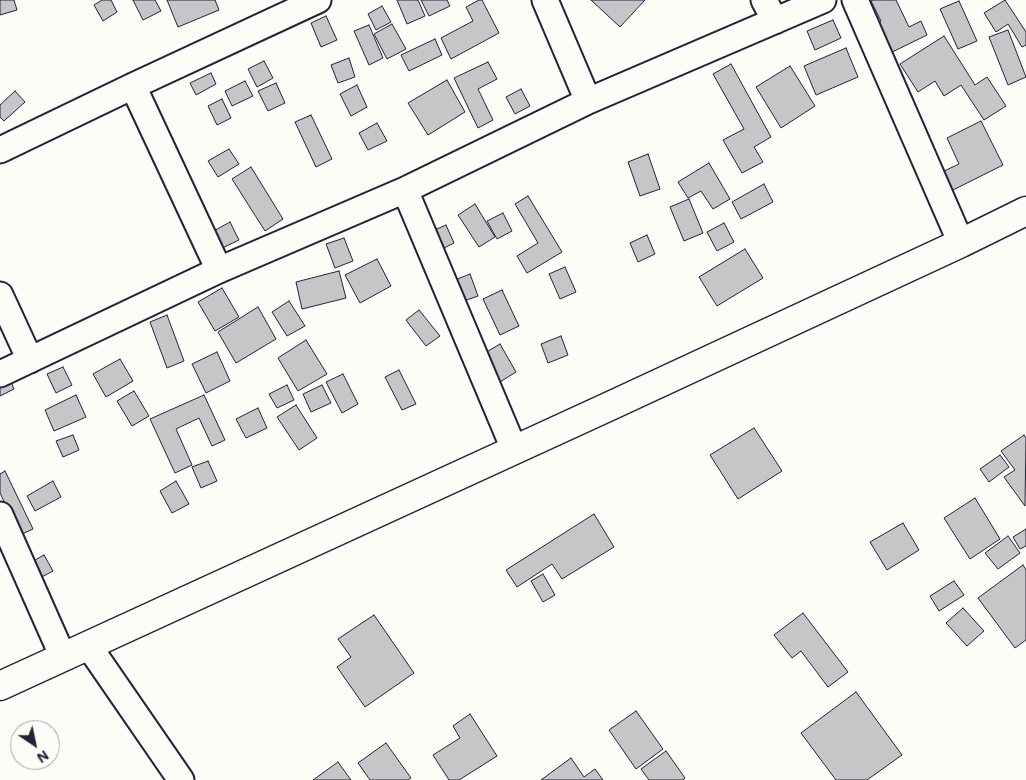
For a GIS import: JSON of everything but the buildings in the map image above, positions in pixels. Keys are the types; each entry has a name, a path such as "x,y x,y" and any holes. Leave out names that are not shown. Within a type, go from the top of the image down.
{"street":[{"path":"545,0 588,101"},
{"path":"0,374 219,270 404,190 769,11 823,0"},
{"path":"855,0 961,243"},
{"path":"0,150 310,2"},
{"path":"133,86 219,270"},
{"path":"404,190 514,449"},
{"path":"0,686 961,243 1026,211"},
{"path":"0,295 30,360"},
{"path":"0,515 63,657"},
{"path":"88,646 181,780"}]}
